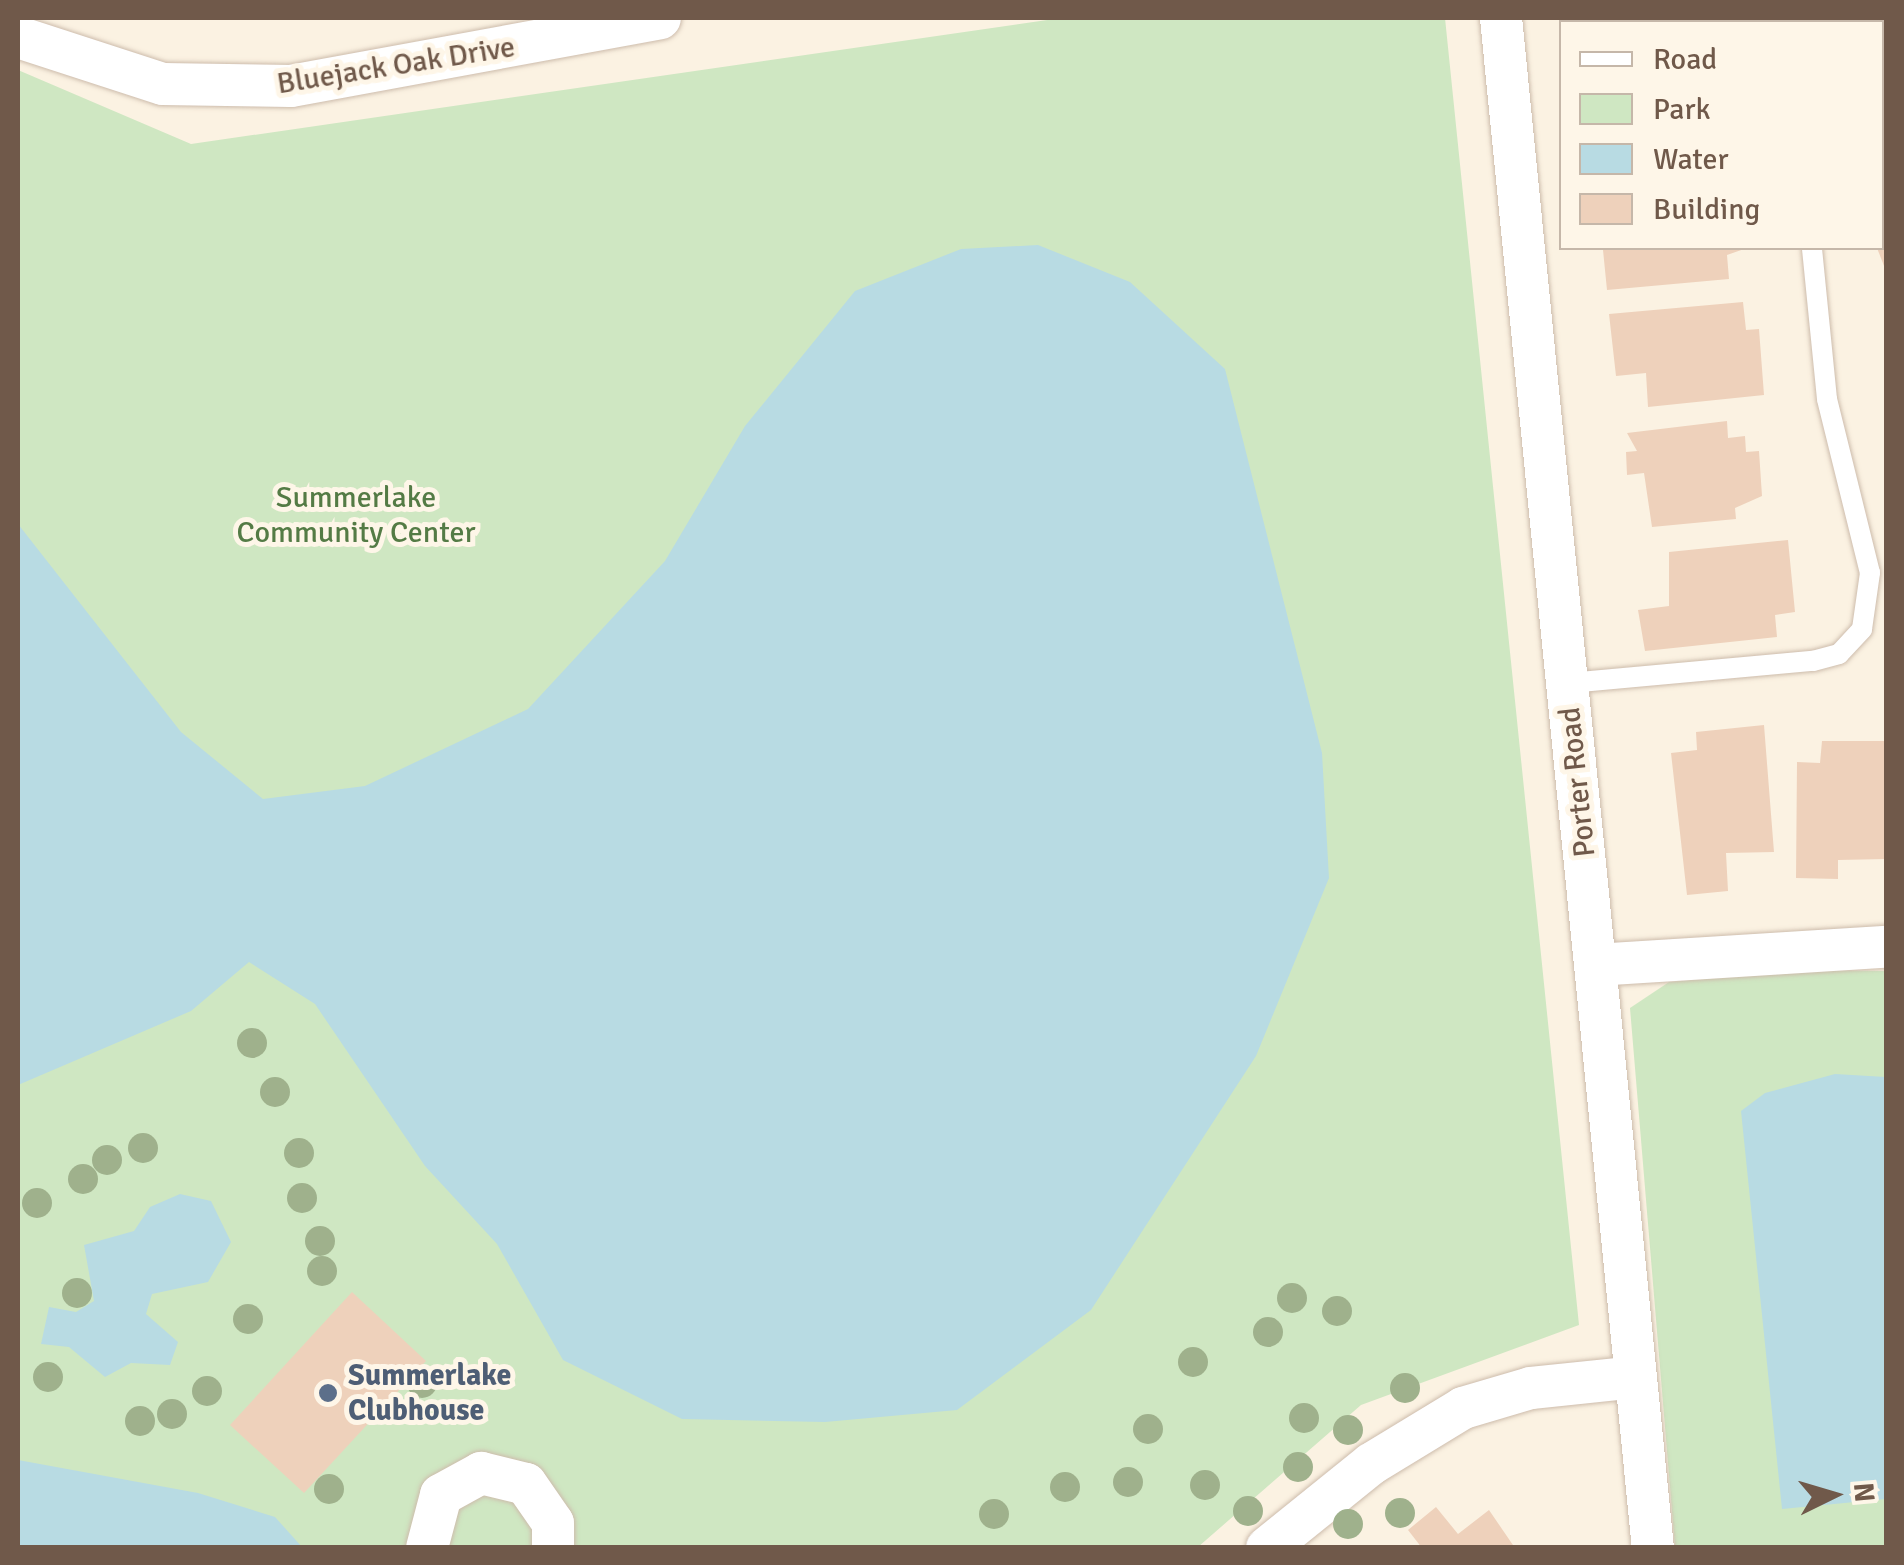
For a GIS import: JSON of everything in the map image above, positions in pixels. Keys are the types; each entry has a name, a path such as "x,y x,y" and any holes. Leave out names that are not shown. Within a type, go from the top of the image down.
{"street":[{"name":"Bluejack Oak Drive","path":"18,37 163,84 291,86 660,18"},
{"name":"Porter Road","path":"1501,18 1653,1548"},
{"path":"1596,965 1886,947"},
{"path":"1267,1548 1370,1464 1463,1408 1531,1388 1635,1377"},
{"path":"427,1548 441,1495 482,1473 526,1484 552,1523 553,1548"}],"lane":[{"path":"1568,683 1813,662 1839,654 1862,629 1870,573 1828,399 1812,250"}],"green space":[{"name":"Summerlake Community Center","path":"1061,18 1445,18 1579,1325 1361,1405 1198,1547 18,1547 18,70 191,144"},
{"path":"1813,970 1886,971 1886,1547 1675,1547 1630,1008 1669,982"}],"water":[{"path":"1038,245 1130,282 1225,369 1322,753 1329,878 1256,1056 1091,1310 957,1410 825,1422 682,1419 563,1360 497,1244 425,1166 315,1004 249,962 191,1011 18,1085 18,524 181,732 263,799 365,786 528,709 665,561 745,426 855,291 961,249"},
{"path":"1835,1074 1886,1077 1886,1499 1782,1509 1741,1111 1765,1093"},
{"path":"180,1194 211,1201 231,1242 208,1282 152,1294 146,1314 178,1342 170,1365 131,1363 105,1377 69,1347 41,1344 49,1307 76,1312 94,1301 84,1245 134,1231 150,1207"},
{"path":"18,1460 198,1493 275,1517 302,1547 18,1547"}],"building":[{"path":"1575,18 1711,18 1711,20"},
{"path":"1886,60 1886,156 1884,156"},
{"path":"1886,212 1886,271 1878,250 1884,250"},
{"path":"1603,250 1741,250 1727,255 1729,279 1607,290"},
{"path":"1743,302 1746,330 1759,329 1764,395 1648,407 1646,373 1616,376 1609,314"},
{"path":"1727,421 1728,438 1745,436 1746,452 1759,451 1762,496 1735,508 1736,519 1652,527 1644,473 1627,475 1626,452 1637,451 1627,433"},
{"path":"1788,540 1795,612 1775,615 1777,637 1645,651 1638,610 1669,606 1669,552"},
{"path":"1764,725 1774,852 1726,853 1728,891 1687,895 1671,753 1697,750 1696,732"},
{"path":"1822,741 1886,741 1886,859 1838,860 1838,879 1796,878 1797,762 1820,763"},
{"name":"Summerlake Clubhouse","path":"352,1292 426,1361 304,1493 230,1425"},
{"path":"1436,1507 1458,1534 1489,1510 1515,1548 1422,1548 1408,1530"}],"place":[{"name":"Summerlake Clubhouse","path":"328,1393"}]}
